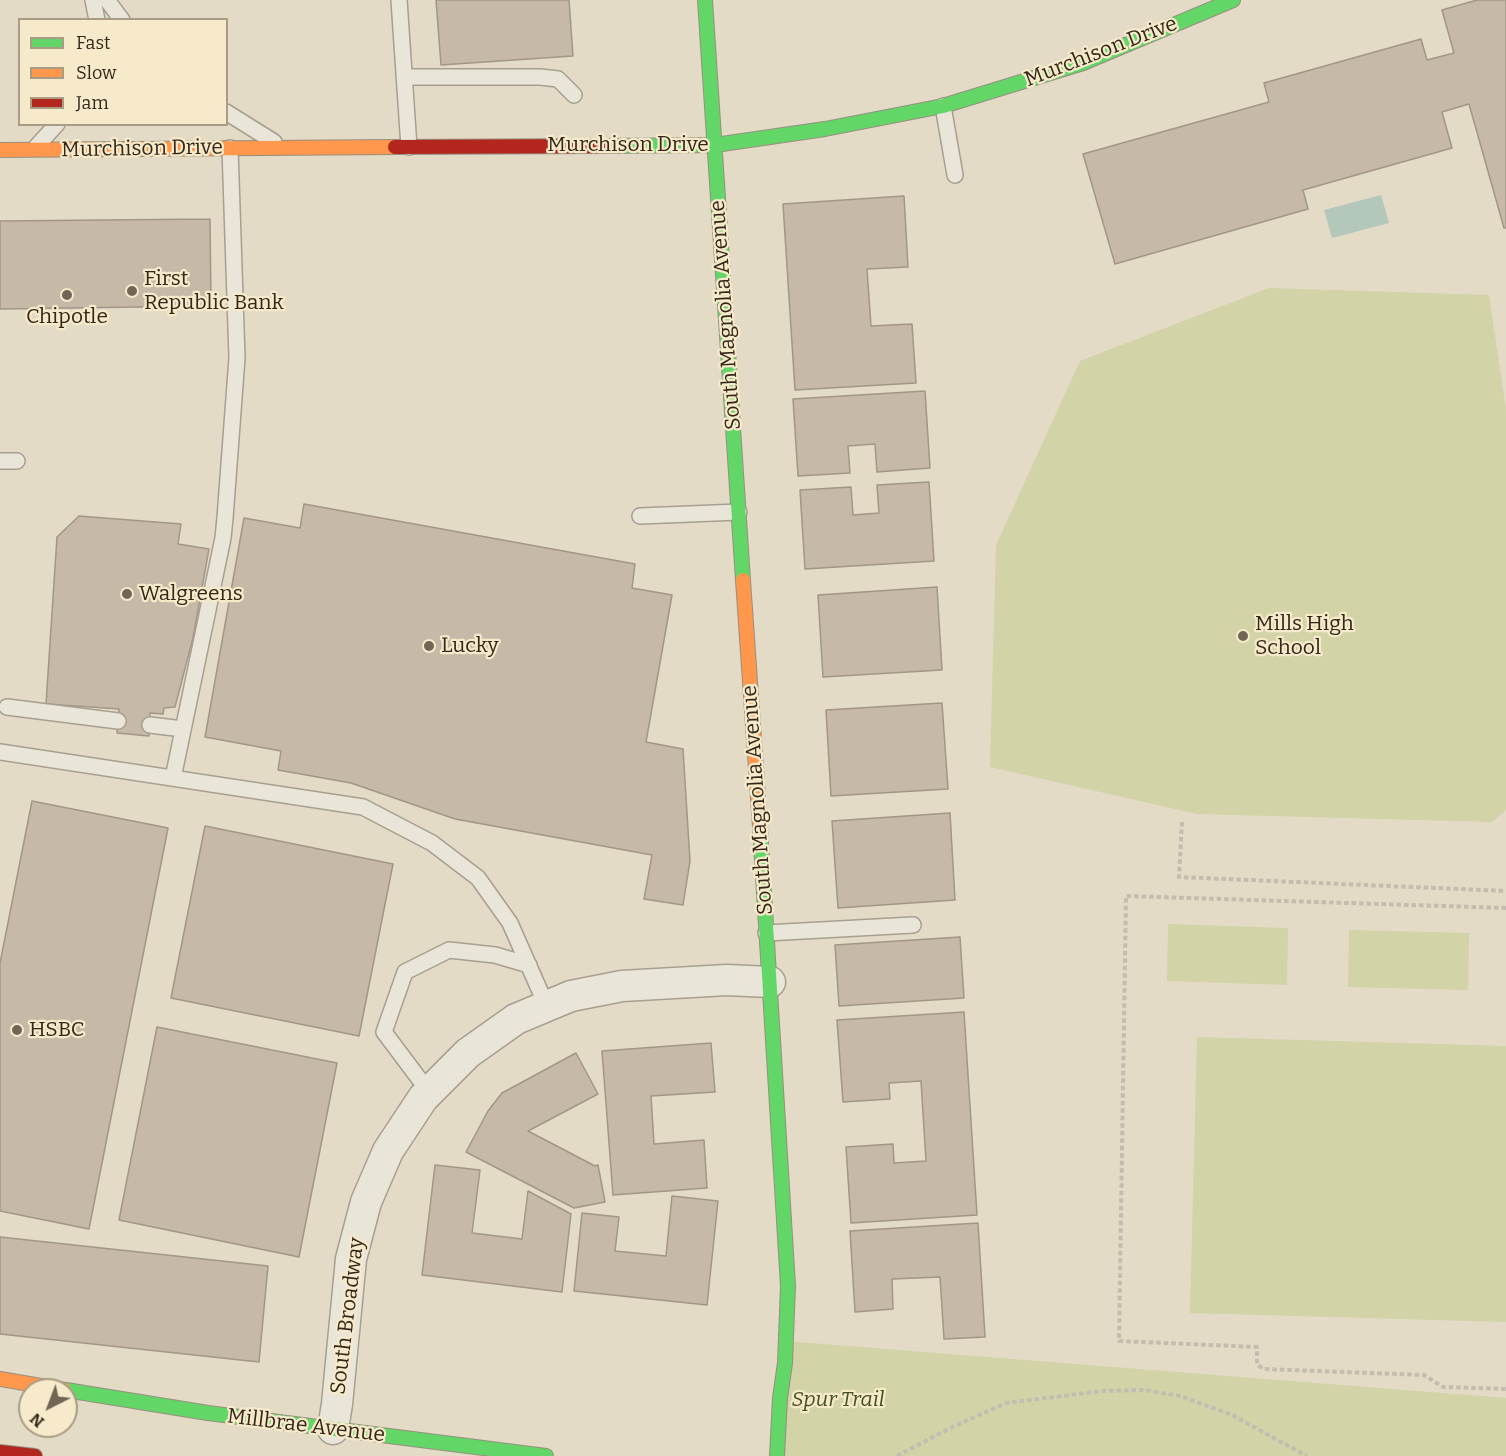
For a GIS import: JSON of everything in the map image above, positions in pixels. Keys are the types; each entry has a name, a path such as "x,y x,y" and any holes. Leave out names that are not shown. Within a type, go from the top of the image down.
{"street":[{"name":"South Magnolia Avenue","path":"705,0 788,1286 786,1351 780,1398 777,1456"},
{"name":"Murchison Drive","path":"0,150 715,145 825,129 943,106 1083,63 1233,0"},
{"name":"South Broadway","path":"333,1429 351,1258 366,1202 388,1151 423,1098 468,1053 516,1019 571,996 622,986 727,980 770,982"},
{"name":"Millbrae Avenue","path":"0,1379 18,1382"},
{"name":"Millbrae Avenue","path":"78,1392 208,1413 546,1456"},
{"path":"3,1454 35,1456"}],"lane":[{"path":"93,0 97,18"},
{"path":"107,0 120,18"},
{"path":"399,0 409,147"},
{"path":"404,77 540,77 558,79 574,95"},
{"path":"943,106 955,175"},
{"path":"228,113 284,148"},
{"path":"33,150 55,126"},
{"path":"173,778 223,538 237,358 230,148"},
{"path":"0,461 17,461"},
{"path":"640,516 739,512"},
{"path":"7,707 118,721"},
{"path":"150,725 183,729"},
{"path":"0,752 363,807 432,843 478,878 510,923 547,1006"},
{"path":"766,933 913,926"},
{"path":"429,1092 384,1032 405,972 449,950 495,956 529,965"}],"path":[{"path":"1182,822 1179,877 1506,891"},
{"path":"1506,908 1126,896 1119,1341 1257,1347 1257,1364 1263,1369 1424,1375 1443,1387 1506,1389"},
{"path":"897,1456 950,1428 1006,1403 1102,1390 1134,1390 1180,1396 1230,1414 1307,1456"}],"green space":[{"path":"1269,288 1489,295 1506,409 1506,810 1492,822 1197,814 990,767 996,545 1080,361"},
{"path":"1168,924 1288,928 1287,985 1167,981"},
{"path":"1349,930 1469,933 1468,990 1348,987"},
{"path":"1197,1037 1506,1046 1506,1322 1190,1313"},
{"name":"Spur Trail","path":"785,1341 1506,1398 1506,1456 776,1456"}],"shaded area":[{"path":"1381,195 1389,223 1332,238 1324,210"}],"building":[{"path":"436,0 569,0 573,56 441,65"},
{"path":"1477,0 1506,0 1506,228 1504,228 1469,104 1442,112 1452,148 1303,190 1308,209 1115,264 1083,154 1269,102 1264,83 1421,39 1427,60 1454,53 1442,10"},
{"path":"904,196 908,267 867,269 871,326 912,324 916,383 795,390 783,204"},
{"path":"210,219 211,306 0,309 0,221"},
{"path":"925,391 930,468 877,472 875,444 848,446 850,473 798,476 793,399"},
{"path":"929,482 934,561 805,569 800,490 851,487 853,515 879,513 877,485"},
{"path":"304,504 635,564 632,588 672,595 646,742 683,749 690,861 683,905 644,899 652,855 455,819 351,783 278,770 281,751 205,737 244,518 300,528"},
{"name":"Walgreens","path":"79,516 181,524 178,544 209,549 193,638 175,707 164,708 163,714 150,713 149,736 117,733 119,709 46,704 57,537"},
{"path":"937,587 942,670 823,677 818,595"},
{"path":"942,703 948,789 831,796 826,710"},
{"path":"32,801 168,828 89,1229 0,1211 0,963"},
{"path":"950,813 955,900 838,908 832,821"},
{"path":"205,826 393,864 359,1036 171,998"},
{"path":"960,937 964,998 839,1006 835,945"},
{"path":"964,1012 977,1215 851,1223 846,1147 893,1144 894,1163 926,1161 921,1081 889,1083 890,1099 843,1102 837,1020"},
{"path":"157,1027 337,1063 299,1257 119,1220"},
{"path":"711,1043 715,1092 651,1096 654,1144 704,1140 707,1188 613,1195 602,1051"},
{"path":"576,1053 598,1094 528,1131 595,1166 598,1165 605,1202 574,1208 466,1152 488,1111 502,1093"},
{"path":"435,1165 480,1170 472,1233 522,1239 528,1191 571,1214 562,1292 422,1275"},
{"path":"672,1196 718,1201 707,1305 574,1291 582,1213 619,1217 615,1251 666,1256"},
{"path":"978,1223 985,1337 944,1339 940,1277 892,1279 893,1309 855,1312 850,1231"},
{"path":"0,1237 268,1266 259,1362 0,1334"}],"traffic: fast":[{"path":"705,0 743,580"},
{"path":"604,146 715,145 825,129 943,106 1083,63 1233,0"},
{"path":"760,827 788,1286 785,1363 780,1398 777,1456"},
{"path":"78,1392 208,1413 546,1456"}],"traffic: slow":[{"path":"0,150 395,147"},
{"path":"743,580 760,827"},
{"path":"0,1379 18,1382"}],"traffic: jam":[{"path":"395,147 604,146"},
{"path":"0,1452 35,1456"}],"place":[{"name":"First Republic Bank","path":"132,291"},
{"name":"Chipotle","path":"67,295"},
{"name":"Walgreens","path":"127,594"},
{"name":"Mills High School","path":"1243,636"},
{"name":"Lucky","path":"429,646"},
{"name":"HSBC","path":"17,1030"}]}
